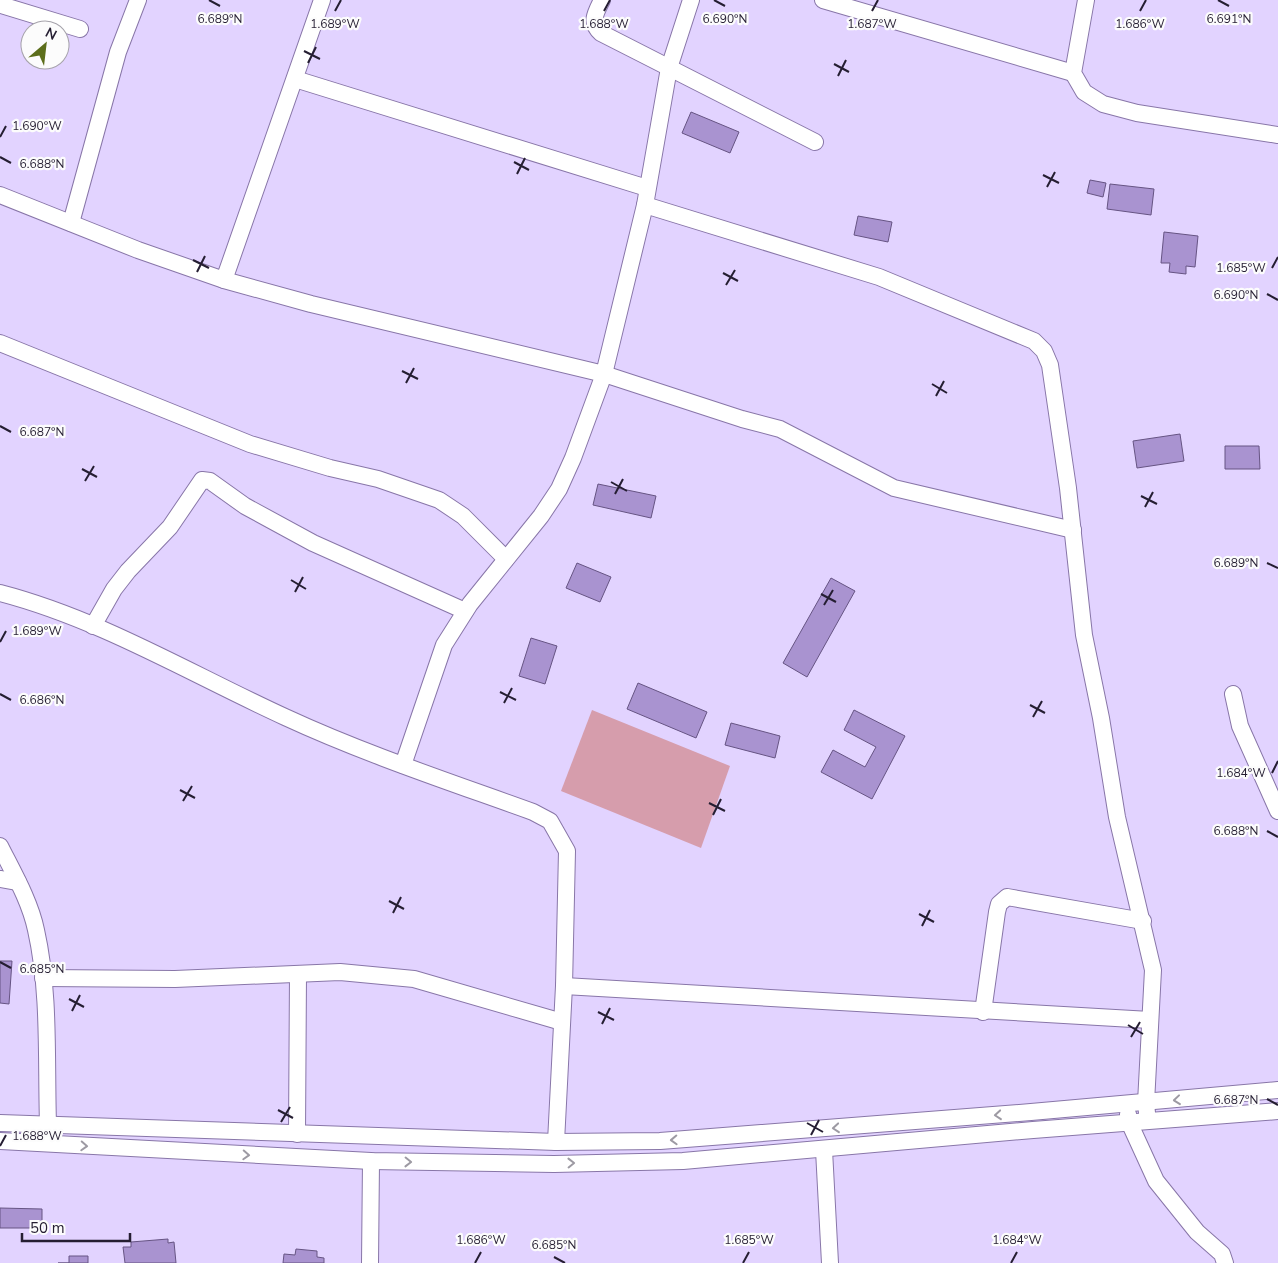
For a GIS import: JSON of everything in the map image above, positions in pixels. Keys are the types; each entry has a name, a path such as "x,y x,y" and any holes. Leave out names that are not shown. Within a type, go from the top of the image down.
{"street":[{"path":"71,223 118,52 138,0"},
{"path":"224,280 322,0"},
{"path":"602,0 594,22 596,28 669,68 815,142"},
{"path":"403,765 444,644 465,611 541,516 559,489 604,374 645,205 669,68 691,0"},
{"path":"823,0 1073,73"},
{"path":"1086,0 1073,73 1084,92 1103,104 1138,113 1278,135"},
{"path":"1,5 80,29"},
{"path":"295,79 647,188"},
{"path":"0,195 138,250 224,280 311,304 604,374 742,419 780,429 894,488 1073,530"},
{"path":"645,205 879,276 1034,341 1044,351 1050,365 1073,530 1084,635 1101,718 1117,817 1154,970 1146,1103 1148,1120"},
{"path":"0,343 250,444 330,468 378,479 439,500 463,516 506,559"},
{"path":"93,626 114,589 128,571 170,527 202,480 210,481 245,506 313,543 465,611"},
{"path":"0,593 50,607 287,718 403,765 533,812 550,821 567,851 564,986 556,1142"},
{"path":"1233,694 1240,726 1278,811"},
{"path":"0,846 18,882 36,928 43,978 48,1124"},
{"path":"0,879 18,882"},
{"path":"984,1012 997,912 999,904 1007,897 1143,921"},
{"path":"43,978 175,979 340,972 414,979 562,1022"},
{"path":"296,1134 298,974"},
{"path":"564,986 984,1012 1150,1020"},
{"path":"0,1122 556,1142 704,1139 1146,1103 1278,1090"},
{"path":"1126,1104 1129,1122 1156,1181 1197,1232 1222,1254 1226,1263"},
{"path":"0,1141 371,1161 554,1164 683,1162 1148,1120 1278,1111"},
{"path":"1031,1112 1033,1130"},
{"path":"824,1150 830,1263"},
{"path":"370,1263 371,1161"}],"shaded area":[{"path":"592,710 730,766 701,848 561,791"}],"building":[{"path":"691,112 739,132 730,153 682,133"},
{"path":"1090,180 1106,183 1103,197 1087,193"},
{"path":"1110,184 1154,189 1151,215 1107,209"},
{"path":"858,216 892,222 888,242 854,235"},
{"path":"1164,232 1198,236 1195,267 1186,266 1186,274 1169,272 1170,263 1161,263"},
{"path":"1180,434 1184,461 1137,468 1133,441"},
{"path":"1225,446 1259,446 1260,469 1225,469"},
{"path":"598,484 656,496 651,518 593,505"},
{"path":"577,563 611,577 600,602 566,588"},
{"path":"831,578 855,591 807,677 783,663"},
{"path":"531,638 557,646 545,684 519,676"},
{"path":"638,683 707,712 696,738 627,709"},
{"path":"854,710 905,736 872,799 821,772 833,750 865,767 876,747 844,730"},
{"path":"731,723 780,736 775,758 725,745"},
{"path":"0,961 12,961 9,1004 0,1003"},
{"path":"0,1208 42,1209 42,1228 0,1228"},
{"path":"168,1239 168,1243 174,1242 176,1263 125,1263 123,1247 131,1247 131,1242"},
{"path":"296,1249 317,1251 317,1257 324,1258 324,1263 283,1263 284,1254 295,1255"},
{"path":"69,1256 88,1256 88,1263 69,1263"}]}
